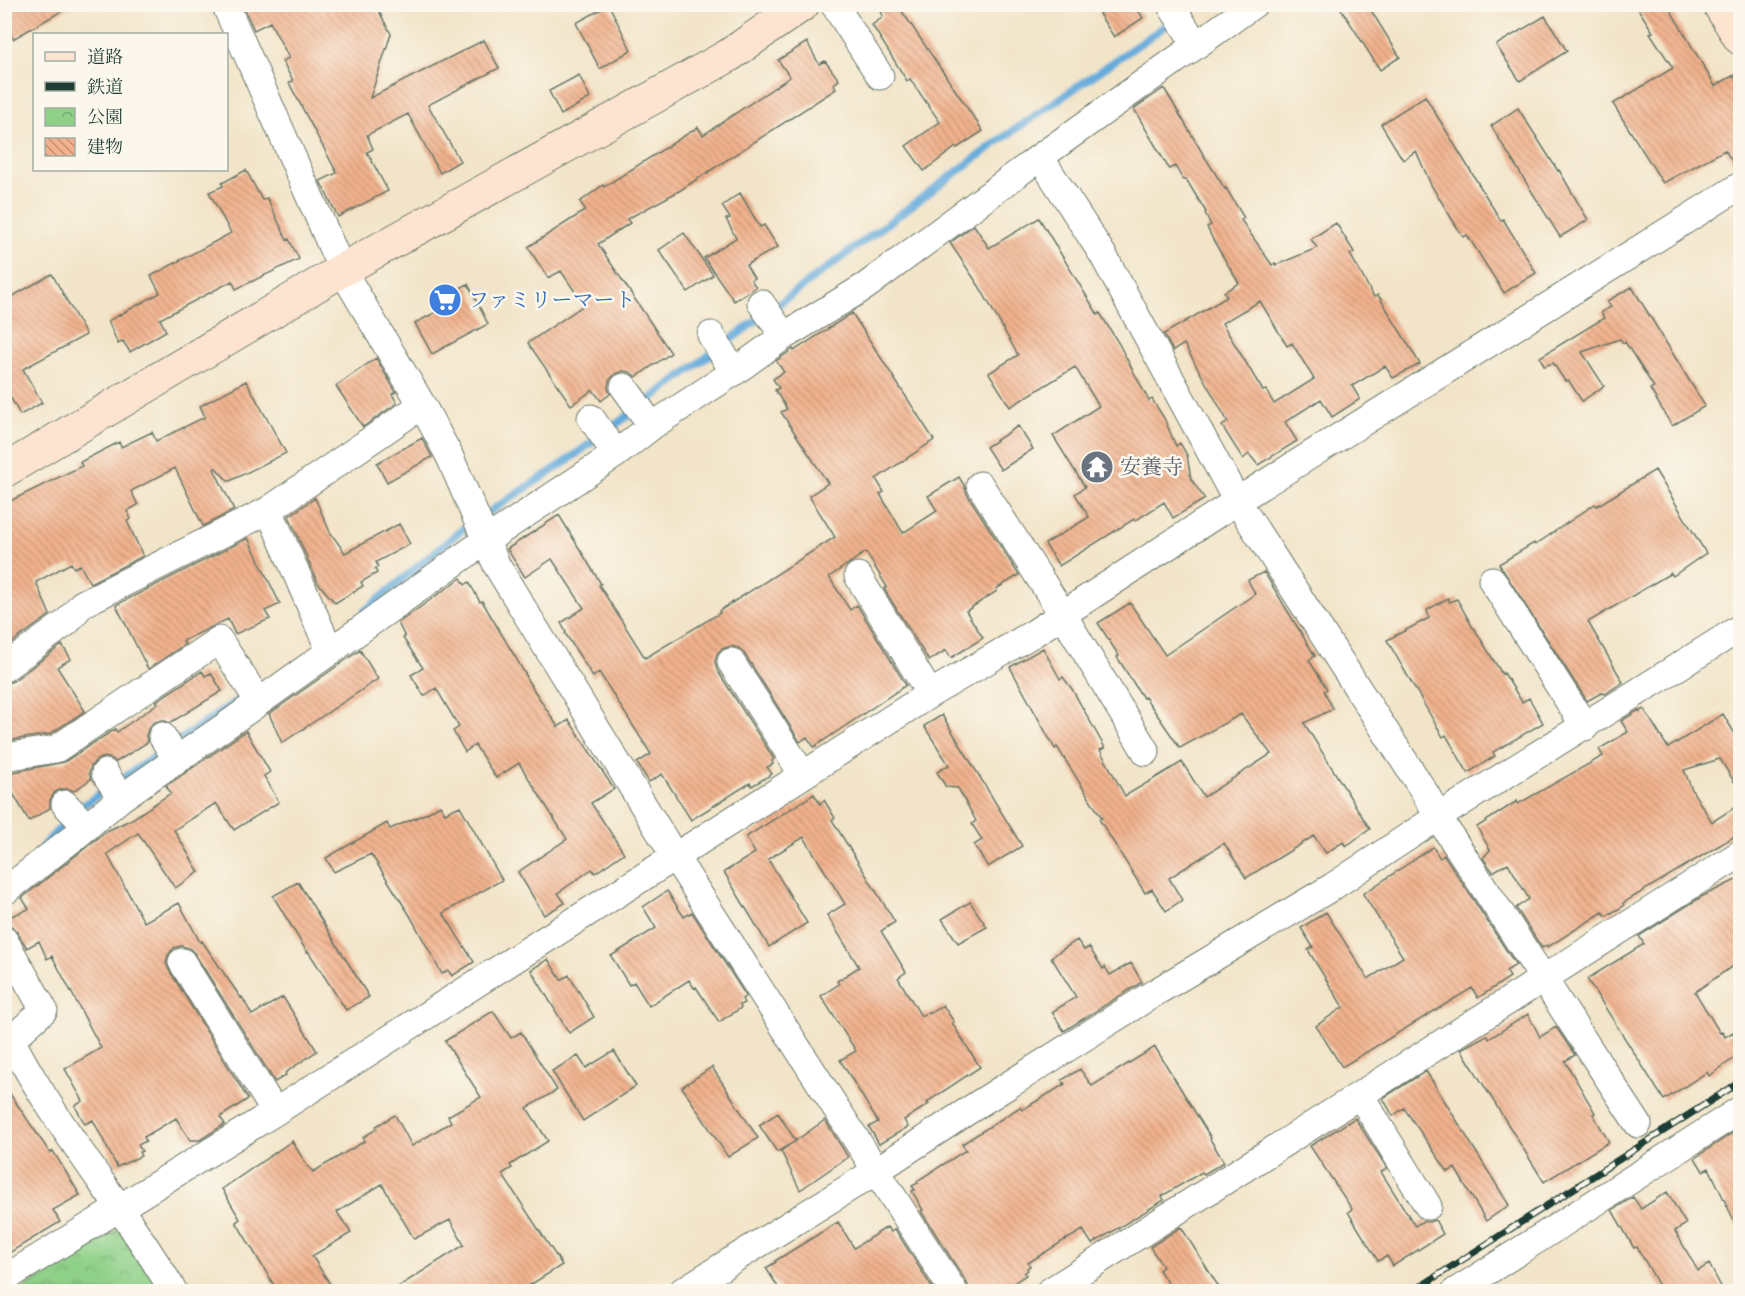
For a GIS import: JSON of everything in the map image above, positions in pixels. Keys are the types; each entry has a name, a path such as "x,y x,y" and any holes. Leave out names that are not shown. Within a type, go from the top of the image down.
{"street":[{"path":"834,4 880,76"},
{"path":"4,892 122,798 177,760 213,722 252,691 326,642 480,528 612,449 782,332 866,286 1040,157 1192,39 1254,4"},
{"path":"1719,4 1740,38"},
{"path":"228,6 342,270 449,455 496,566 675,857 954,1292"},
{"path":"1171,7 1192,39"},
{"path":"4,471 342,270 728,56 792,8"},
{"path":"1040,157 1103,255 1237,501 1425,793 1438,817 1638,1124"},
{"path":"4,1279 120,1209 930,694 1034,633 1237,501 1740,186"},
{"path":"762,303 782,332"},
{"path":"711,335 730,366"},
{"path":"624,387 649,422"},
{"path":"4,668 67,622 82,604 269,510 422,405"},
{"path":"591,418 612,449"},
{"path":"980,485 1062,613 1146,752"},
{"path":"269,510 326,642"},
{"path":"858,576 930,694"},
{"path":"1492,580 1585,726"},
{"path":"681,1292 1127,1011 1332,887 1438,817 1740,628"},
{"path":"4,754 11,756 56,749 219,640 252,691"},
{"path":"731,662 803,775"},
{"path":"162,736 177,760"},
{"path":"105,773 122,798"},
{"path":"65,804 87,827"},
{"path":"1050,1292 1542,977 1740,854"},
{"path":"4,940 44,1010 11,1040 31,1078 174,1292"},
{"path":"182,962 274,1112"},
{"path":"1360,1095 1428,1206"},
{"path":"1455,1292 1740,1110"}],"green space":[{"path":"120,1228 161,1292 18,1292"}],"building":[{"path":"4,4 74,4 13,39 4,24"},
{"path":"242,4 375,4 391,34 370,98 484,40 499,68 428,105 460,161 440,173 408,114 367,135 373,149 367,152 388,191 338,217 320,181 337,173 289,83 293,81 282,61 289,58 270,22 254,30"},
{"path":"879,4 897,4 983,131 956,147 924,171 906,146 940,122 910,79 907,81 872,25 883,17"},
{"path":"1098,4 1134,4 1143,18 1114,37 1099,14 1102,12"},
{"path":"1338,4 1367,4 1400,57 1380,70"},
{"path":"1635,4 1667,4 1715,86 1734,75 1740,86 1740,170 1738,171 1725,150 1663,183 1613,104 1673,68 1650,33 1653,32"},
{"path":"609,5 631,50 600,69 576,23"},
{"path":"1545,16 1567,51 1520,81 1496,45"},
{"path":"807,42 819,64 825,61 839,80 834,84 836,89 679,191 627,219 630,223 598,244 671,353 636,377 630,372 623,371 615,374 609,381 610,394 601,401 593,390 571,405 528,343 584,305 561,271 548,278 528,247 586,210 580,202 603,185 604,187 698,127 703,135 790,77 778,60"},
{"path":"579,75 590,98 561,115 549,91"},
{"path":"1164,88 1244,218 1241,220 1272,265 1317,248 1311,239 1336,223 1354,252 1350,254 1374,297 1378,295 1420,364 1393,378 1385,366 1352,386 1360,399 1332,417 1321,399 1285,422 1297,441 1258,465 1249,454 1243,459 1222,426 1228,422 1184,344 1173,351 1164,334 1227,297 1224,292 1239,283 1213,240 1207,227 1211,225 1206,212 1186,179 1183,180 1175,166 1169,169 1134,109","holes":["1260,301 1287,346 1292,343 1314,379 1274,404 1266,390 1263,391 1222,323"]},
{"path":"1425,96 1501,221 1503,219 1536,273 1504,293 1467,235 1463,237 1431,185 1416,151 1403,160 1381,124"},
{"path":"1518,108 1559,170 1588,220 1560,237 1491,126"},
{"path":"246,170 262,200 267,198 287,240 289,239 299,259 236,289 232,281 160,319 166,331 130,352 123,341 118,344 108,321 160,293 151,276 231,233 209,192 223,186 222,183"},
{"path":"740,193 760,227 764,225 778,247 746,265 754,278 751,280 756,287 734,301 704,258 736,238 726,219 730,218 722,206"},
{"path":"1039,218 1098,315 1100,313 1119,344 1149,401 1152,399 1164,418 1176,446 1180,443 1187,455 1191,479 1205,499 1173,518 1164,502 1059,566 1045,544 1089,517 1075,494 1085,487 1053,436 1099,406 1075,367 1010,407 989,373 1018,355 979,286 950,243 974,225 989,248"},
{"path":"684,233 713,275 688,292 659,250"},
{"path":"52,274 86,335 23,369 42,403 20,415 11,398 4,401 4,301"},
{"path":"468,284 488,324 432,354 415,323 446,307 440,298"},
{"path":"1632,287 1705,406 1672,426 1650,389 1654,387 1625,342 1623,343 1620,339 1582,352 1604,386 1582,401 1553,363 1544,366 1540,357 1604,318 1601,312 1611,307 1607,301"},
{"path":"852,313 934,440 876,479 884,492 880,494 903,533 937,511 928,496 959,477 967,494 1019,575 966,611 983,638 951,658 946,650 929,661 884,589 887,587 866,552 829,577 850,610 857,605 906,685 814,747 807,737 800,742 744,653 739,648 731,646 722,649 717,654 715,662 717,670 774,759 773,764 767,767 772,774 752,786 750,783 691,820 662,774 649,782 637,763 651,754 599,672 593,677 565,633 561,623 584,608 552,559 525,577 507,549 559,515 645,658 720,613 719,611 835,537 809,496 828,483 781,412 787,409 775,390 779,388 773,379 784,372 776,361"},
{"path":"376,358 396,392 392,394 397,403 363,427 336,386"},
{"path":"246,381 286,453 230,481 216,468 214,469 234,510 203,526 175,468 131,491 138,505 127,511 131,519 127,521 143,556 90,583 80,565 74,568 71,563 36,582 50,615 4,648 4,504 82,466 80,462 119,442 121,447 152,432 156,441 205,417 200,406"},
{"path":"1018,426 1033,449 1001,470 986,447"},
{"path":"422,438 432,457 387,482 377,463"},
{"path":"1655,470 1706,553 1673,576 1671,573 1588,622 1623,682 1605,694 1603,692 1587,701 1499,564 1534,543 1535,545 1595,504 1597,506"},
{"path":"315,498 330,532 345,553 399,524 410,544 376,562 377,573 361,582 363,586 335,603 318,583 289,516"},
{"path":"248,538 280,604 265,611 270,619 235,634 228,619 183,641 185,644 148,669 116,605"},
{"path":"1264,572 1315,656 1309,660 1327,689 1324,691 1333,709 1304,723 1370,829 1346,846 1343,842 1326,853 1314,836 1246,878 1224,843 1169,878 1182,900 1166,911 1152,889 1145,893 1099,819 1102,818 1057,747 1055,749 1010,667 1043,648 1060,679 1063,677 1072,689 1105,748 1100,750 1125,796 1182,762 1204,797 1271,754 1241,714 1180,748 1145,697 1143,698 1098,623 1130,603 1165,655 1255,594 1248,580"},
{"path":"461,578 465,585 469,582 480,602 482,601 526,678 558,727 569,720 614,789 591,803 624,853 595,873 592,869 558,893 565,903 544,915 518,872 567,839 519,763 496,778 475,745 465,752 453,731 459,727 436,688 424,696 411,675 423,668 403,638 405,637 398,623"},
{"path":"1448,598 1450,602 1457,599 1502,674 1504,673 1522,702 1529,698 1543,723 1493,752 1495,756 1468,773 1446,735 1443,737 1387,640 1429,618 1427,610"},
{"path":"62,645 71,659 57,667 85,711 50,734 12,740 4,739 4,684 13,681"},
{"path":"360,650 378,679 282,743 269,714"},
{"path":"202,671 205,676 211,673 222,691 170,723 162,720 153,723 146,736 148,742 116,762 105,757 96,760 89,773 91,779 74,791 62,789 55,792 50,800 50,808 29,821 4,778 4,771 13,772 64,762 115,729 117,732 158,703 156,701"},
{"path":"1644,709 1668,748 1723,714 1740,742 1740,791 1720,759 1684,770 1693,792 1712,822 1740,804 1740,833 1623,903 1624,906 1606,916 1603,912 1548,947 1547,945 1542,948 1516,908 1529,899 1508,863 1493,872 1483,858 1490,850 1477,827 1517,801 1518,804 1603,756 1599,749 1628,732 1621,721"},
{"path":"942,715 1022,846 988,867 974,845 982,840 972,824 976,821 958,788 946,787 937,772 949,765 924,726"},
{"path":"246,731 270,772 264,776 279,802 234,830 216,803 174,830 199,872 175,888 138,833 107,854 144,922 179,903 200,942 202,941 242,997 252,1015 283,997 317,1051 275,1082 195,954 189,948 181,946 174,948 168,955 166,963 169,970 248,1099 220,1117 225,1124 200,1140 190,1140 176,1118 144,1137 146,1141 138,1145 142,1151 139,1152 141,1156 117,1167 93,1120 85,1124 75,1106 83,1101 65,1069 101,1048 52,956 47,959 39,941 27,948 17,932 11,926 4,924 4,919 29,909 22,898 107,831 132,819 171,793 166,786"},
{"path":"814,794 820,804 824,800 835,818 832,820 895,922 881,931 906,972 898,978 921,1016 943,1005 980,1067 927,1102 929,1104 904,1120 908,1127 879,1144 869,1127 878,1122 840,1060 856,1051 821,996 839,984 837,981 859,967 827,915 845,904 804,837 768,859 807,923 769,947 724,872 755,853 746,837"},
{"path":"440,805 445,813 460,806 502,880 443,913 474,962 452,976 448,970 442,974 409,914 371,854 334,872 326,858 387,823 390,829"},
{"path":"1433,847 1440,858 1444,855 1516,965 1506,971 1510,977 1478,998 1472,988 1342,1067 1316,1026 1343,1007 1308,950 1313,947 1301,928 1326,912 1368,979 1403,957 1363,894"},
{"path":"1740,878 1740,961 1695,992 1720,1033 1722,1032 1725,1037 1733,1032 1740,1045 1740,1054 1709,1076 1707,1072 1664,1100 1587,979 1644,944 1639,936 1701,897"},
{"path":"298,882 369,997 346,1010 273,896"},
{"path":"667,891 684,917 692,912 746,996 742,999 744,1003 740,1005 741,1008 719,1022 689,980 649,1006 634,982 629,985 611,956 656,928 643,907"},
{"path":"970,902 987,927 958,943 942,919"},
{"path":"1077,940 1084,950 1089,947 1103,969 1105,967 1110,975 1131,963 1142,982 1064,1031 1052,1012 1076,997 1051,957"},
{"path":"548,959 561,980 569,975 594,1017 569,1033 531,970"},
{"path":"493,1011 511,1038 521,1032 557,1090 527,1108 548,1141 510,1165 512,1168 502,1174 562,1265 519,1292 390,1292 464,1245 450,1220 414,1239 382,1184 337,1212 351,1233 312,1256 330,1284 314,1292 278,1292 236,1222 240,1219 222,1189 292,1141 313,1172 365,1141 363,1137 395,1115 412,1146 451,1122 448,1116 481,1097 445,1041"},
{"path":"1528,1014 1540,1037 1556,1027 1575,1055 1565,1061 1609,1142 1544,1182 1461,1049 1487,1035 1489,1039"},
{"path":"1155,1047 1224,1162 1204,1174 1202,1172 1162,1196 1164,1200 1092,1244 1083,1230 1066,1239 1028,1263 1030,1266 1024,1273 1026,1275 1000,1292 970,1292 967,1283 921,1211 923,1210 912,1191 915,1190 912,1186 966,1150 962,1144 1020,1107 1022,1110 1065,1084 1062,1080 1080,1069 1092,1086"},
{"path":"614,1051 636,1086 583,1121 552,1071 578,1056 586,1068"},
{"path":"712,1067 758,1138 728,1157 682,1087"},
{"path":"1426,1071 1509,1205 1486,1221 1455,1168 1448,1172 1404,1108 1393,1116 1383,1098"},
{"path":"4,1085 50,1153 53,1151 80,1195 53,1210 60,1222 4,1256"},
{"path":"778,1113 796,1141 777,1152 759,1125"},
{"path":"1355,1118 1387,1168 1381,1172 1415,1226 1423,1221 1435,1220 1443,1234 1393,1266 1387,1256 1378,1261 1348,1212 1352,1209 1310,1146"},
{"path":"825,1120 848,1157 800,1190 781,1151"},
{"path":"1740,1128 1740,1233 1709,1168 1703,1171 1695,1158"},
{"path":"1667,1192 1686,1224 1675,1231 1698,1271 1709,1264 1724,1292 1662,1291 1637,1247 1634,1248 1612,1210 1633,1197 1641,1209"},
{"path":"838,1222 854,1248 887,1227 891,1232 895,1229 935,1292 781,1292 766,1268"},
{"path":"1181,1227 1222,1292 1173,1292 1159,1270 1163,1267 1150,1247"}],"waterway":[{"path":"365,611 460,531 564,463 1000,140 1197,4"},
{"path":"42,847 79,808 247,694"}],"railway":[{"path":"1412,1292 1740,1082"}],"place":[{"name":"ファミリーマート","path":"445,300"},
{"name":"安養寺","path":"1097,467"}]}
